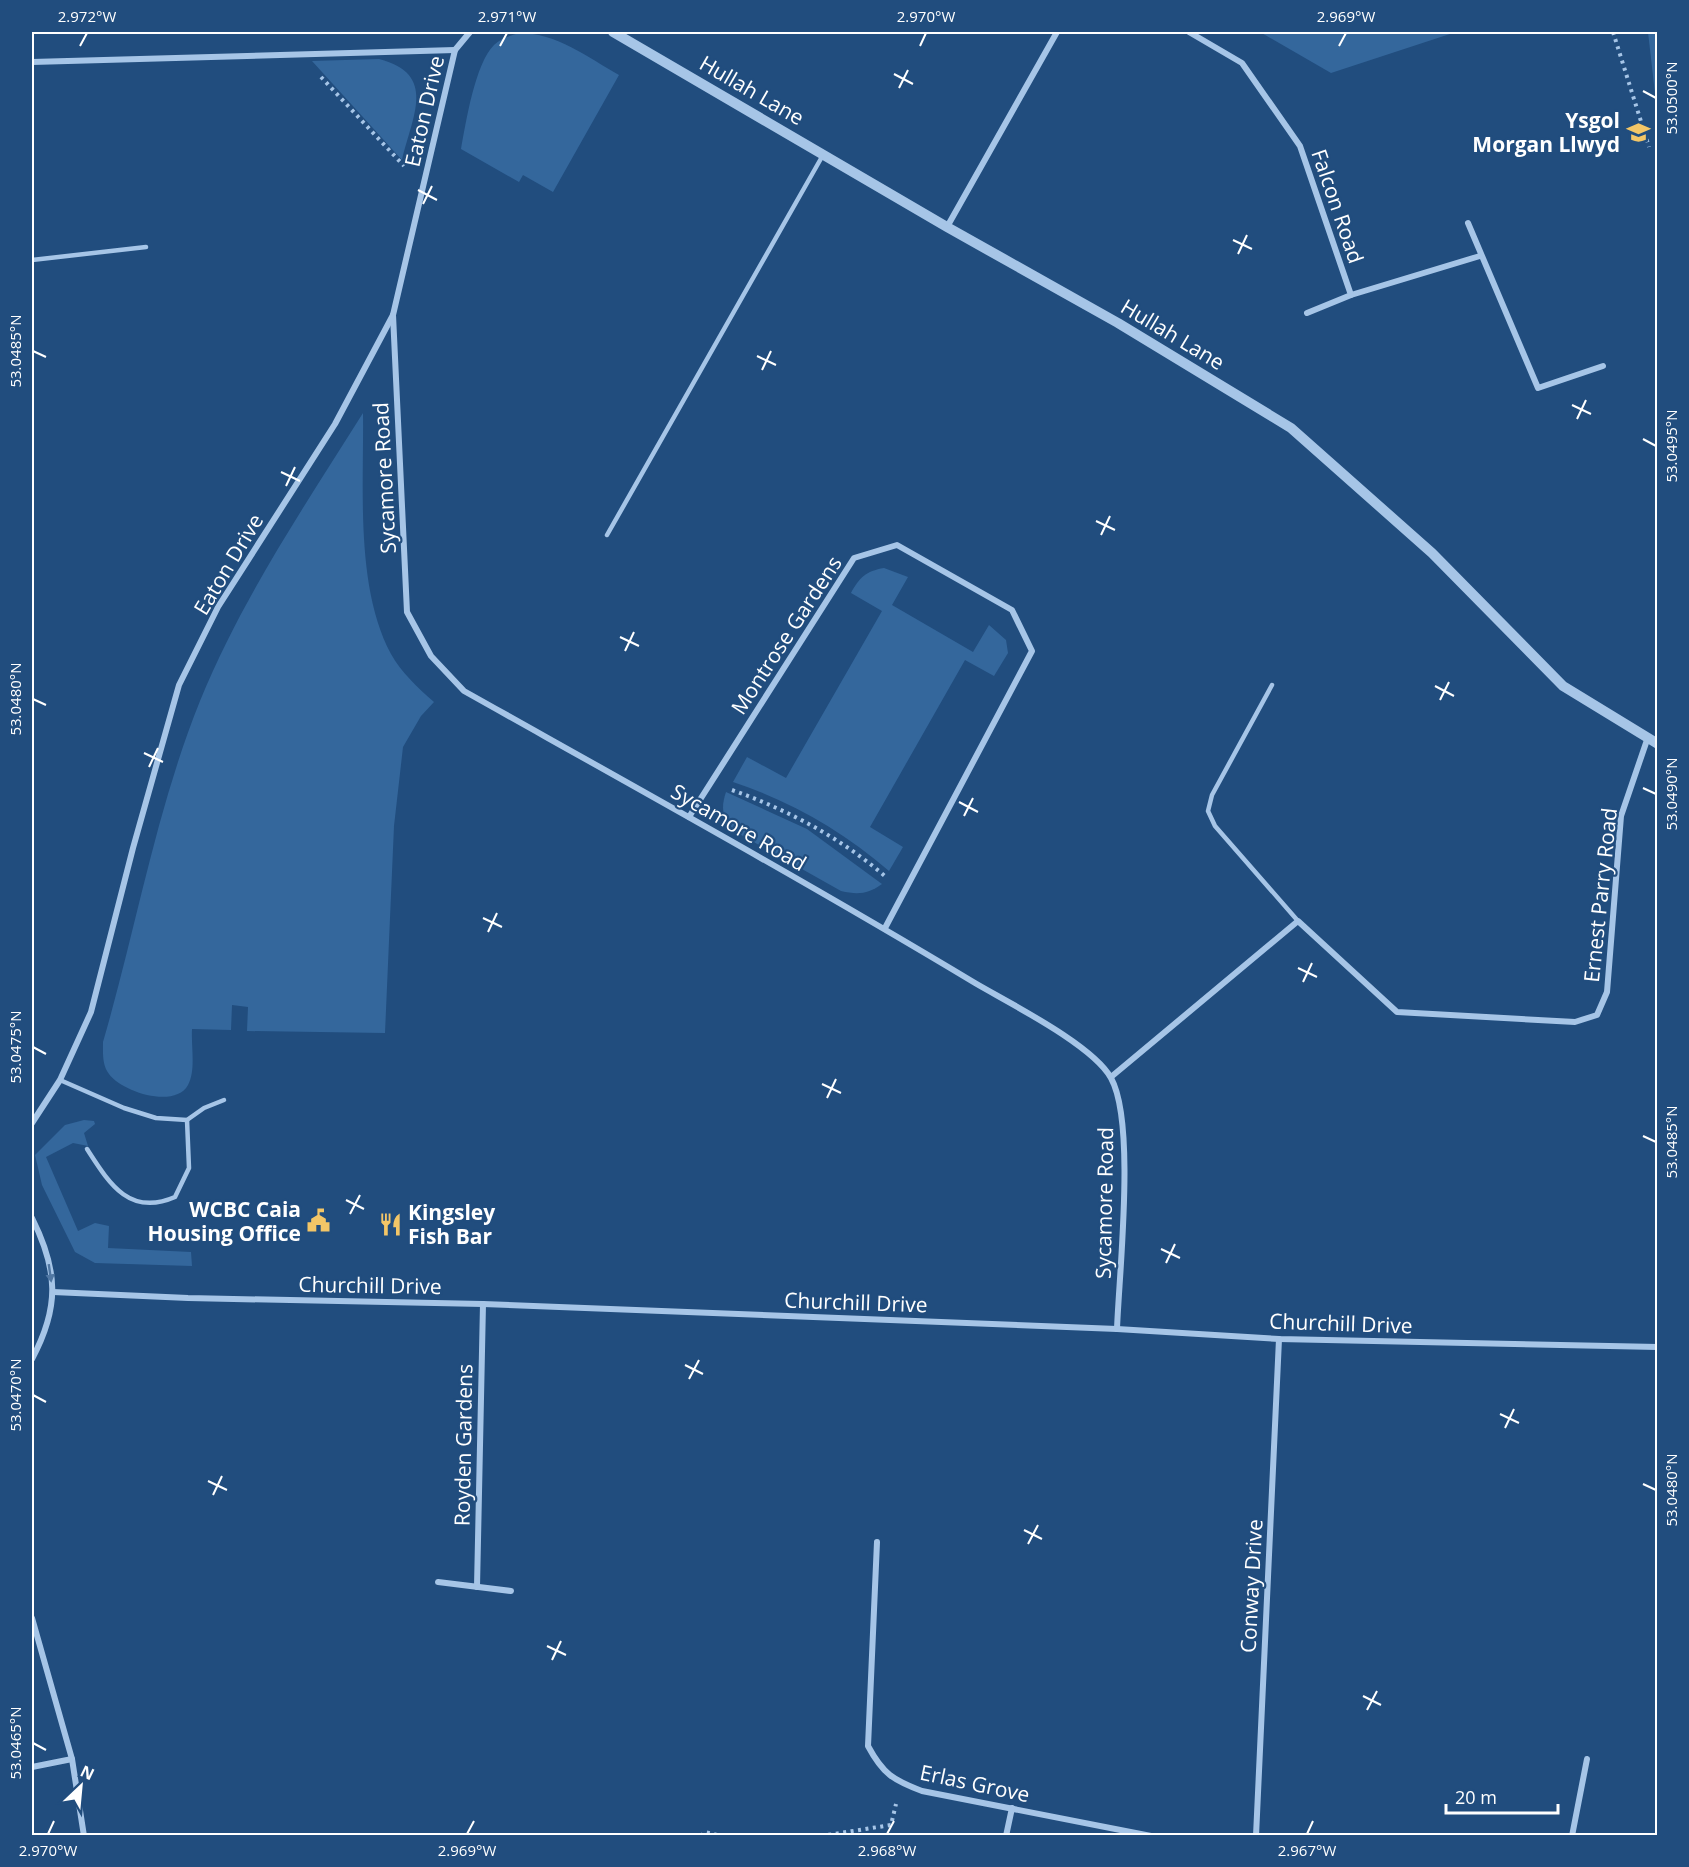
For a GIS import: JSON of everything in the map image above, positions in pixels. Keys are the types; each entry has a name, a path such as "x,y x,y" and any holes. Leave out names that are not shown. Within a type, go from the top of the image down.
{"street":[{"name":"Eaton Drive","path":"32,1123 60,1080 91,1011 133,848 179,685 218,607 335,424 393,315 455,50 470,32"},
{"name":"Hullah Lane","path":"613,32 947,227 1118,323 1292,428 1432,554 1563,686 1652,742"},
{"path":"947,227 1057,32"},
{"name":"Falcon Road","path":"1189,32 1242,63 1300,146 1351,295"},
{"path":"32,62 455,50"},
{"path":"1468,223 1480,256 1538,388 1602,366"},
{"name":"Falcon Road","path":"1307,314 1351,295 1480,256"},
{"name":"Sycamore Road","path":"393,315 407,612 431,656 464,691 885,928 1080,1046 1111,1077 1121,1107 1124,1151 1117,1329"},
{"name":"Montrose Gardens","path":"689,817 854,558 897,545 1012,610 1032,651 885,928"},
{"name":"Ernest Parry Road","path":"1298,921 1396,1012 1575,1022 1597,1015 1607,992 1621,816 1652,742"},
{"path":"1111,1077 1298,921"},
{"path":"32,1218 47,1248 53,1292 45,1334 32,1359"},
{"name":"Churchill Drive","path":"53,1292 188,1298 483,1304 1117,1329 1279,1339 1658,1347"},
{"name":"Royden Gardens","path":"477,1587 483,1304"},
{"name":"Conway Drive","path":"1256,1836 1279,1339"},
{"name":"Erlas Grove","path":"877,1542 868,1746 880,1768 900,1783 922,1791 1151,1836"},
{"path":"438,1582 511,1591"},
{"path":"32,1617 72,1760 84,1836"},
{"path":"1572,1836 1587,1758"},
{"path":"32,1767 72,1760"},
{"path":"1006,1836 1012,1808"}],"lane":[{"path":"607,536 823,155"},
{"path":"32,260 147,247"},
{"path":"1272,685 1212,795 1208,811 1215,826 1298,921"},
{"path":"60,1080 124,1108 156,1118 187,1120 204,1108 224,1100"},
{"path":"87,1149 117,1190 131,1199 146,1204 162,1202 175,1197 189,1168 187,1120"}],"path":[{"path":"1613,32 1649,147"},
{"path":"300,55 423,187"},
{"path":"711,783 763,801 813,826 861,856 904,892"},
{"path":"820,1836 891,1825 900,1783"},
{"path":"701,1836 705,1832 722,1836"}],"shaded area":[{"path":"1260,32 1456,32 1331,73"},
{"path":"1648,32 1657,32 1657,111"},
{"path":"519,33 533,34 559,42 619,75 553,192 523,175 519,182 461,149 472,94 487,54 500,41"},
{"path":"379,59 397,66 409,75 415,86 415,113 402,160 312,61"},
{"path":"363,413 364,536 372,598 380,627 395,661 434,702 421,716 403,747 394,826 385,1033 247,1031 248,1007 232,1005 231,1030 192,1029 192,1073 188,1085 181,1092 161,1097 136,1092 116,1081 109,1074 104,1063 103,1042 159,827 185,742 217,663 254,589"},
{"path":"884,568 908,577 892,605 973,652 989,625 1006,640 1008,653 994,676 965,660 870,827 903,847 889,871 853,843 815,819 775,798 733,782 747,757 786,778 882,611 851,593 864,576"},
{"path":"726,792 807,829 882,884 863,893 841,891 736,832 724,814 723,804"},
{"path":"84,1120 94,1121 95,1124 84,1133 88,1146 73,1143 46,1157 78,1231 95,1223 109,1226 108,1248 191,1252 192,1266 95,1263 75,1252 42,1185 35,1155 65,1125"}],"place":[{"name":"Ysgol Morgan Llwyd","path":"1638,132"},
{"name":"WCBC Caia Housing Office","path":"319,1221"},
{"name":"Kingsley Fish Bar","path":"390,1224"}]}
